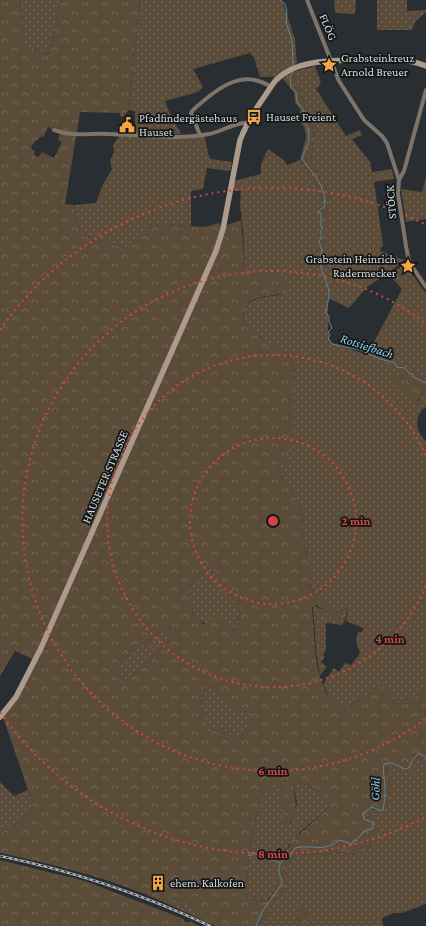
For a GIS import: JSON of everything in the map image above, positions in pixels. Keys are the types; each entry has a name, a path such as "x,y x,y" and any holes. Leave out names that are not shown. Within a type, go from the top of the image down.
{"street":[{"name":"FLÖG","path":"307,0 339,81 357,111 387,143 399,180"},
{"name":"HAUSETER STRASSE","path":"0,717 16,697 41,648 220,241 240,140 247,123 271,87 282,76 297,68 332,61 403,59 426,66"},
{"path":"200,135 192,113 193,110 219,87 237,81 262,80 271,87"},
{"name":"STÖCK","path":"426,90 404,171 399,180 398,194 409,262 426,287"},
{"path":"54,130 70,135 200,135 217,132 236,125 247,123"}],"green space":[{"path":"0,0 20,0 24,45 49,54 60,0 140,0 129,110 123,117 120,116 120,113 80,112 65,204 74,205 80,234 126,248 143,230 162,224 204,227 219,223 221,227 241,220 245,270 249,275 284,274 288,290 279,294 256,298 248,304 244,317 245,324 250,329 284,351 294,363 290,457 289,461 278,465 283,477 297,499 302,512 302,543 309,549 306,552 311,567 309,585 318,599 338,612 348,608 344,622 331,616 316,605 312,607 317,665 320,676 329,697 340,708 363,698 372,691 380,681 396,703 426,692 426,761 415,755 410,770 403,769 396,765 387,767 390,783 389,798 384,812 372,809 369,812 368,817 370,817 378,826 378,830 365,851 351,854 334,852 323,855 296,854 284,871 286,884 258,926 215,926 200,919 196,908 170,897 166,903 146,894 105,880 42,862 0,853 0,833 25,820 33,809 3,717 16,701 37,661 15,651 0,676","holes":["48,127 60,133 58,140 62,142 54,158 42,152 38,158 34,155 35,151 32,150 31,146 40,137 44,136","210,567 236,602 240,610 237,629 232,630 222,616 203,624 193,612 188,588","171,627 170,640 126,681 115,665 157,634","205,683 241,712 252,710 252,719 238,741 216,724 209,734 201,704","293,782 304,784 316,789 327,801 329,807 293,840 282,854 278,862 278,886 268,901 248,899 247,891 250,851 260,801 263,794 281,783 284,829 286,829 290,824 295,813 296,807"]},
{"path":"20,0 60,0 49,54 24,45"},
{"path":"140,0 282,0 295,39 297,64 275,77 260,77 254,58 250,53 193,69 203,87 198,92 165,101 181,134 135,134 135,111 129,110"},
{"path":"334,0 356,0 355,14 335,13"},
{"path":"377,0 407,0 407,11 426,10 426,12 415,22 412,30 377,30"},
{"path":"315,66 321,83 316,89 346,136 360,130 362,135 352,139 370,162 372,172 392,169 394,179 374,182 383,244 380,251 404,260 387,274 367,287 349,308 328,298 328,331 330,342 367,355 402,289 390,276 404,264 426,293 426,380 387,358 398,371 417,403 426,389 426,407 419,415 417,424 420,434 426,442 426,692 396,703 380,682 372,691 362,698 352,704 340,708 329,697 323,684 334,668 339,672 345,663 351,665 360,653 356,641 358,632 362,632 363,628 346,621 348,608 338,612 318,599 309,584 311,567 306,552 309,549 302,543 302,512 297,499 283,477 278,465 289,461 294,363 284,351 250,330 245,324 244,317 245,310 251,302 259,298 279,295 284,274 249,275 245,270 240,205 241,191 233,190 234,181 261,174 261,164 268,149 285,161 287,165 300,160 315,180 323,202 319,219 319,247 325,244 326,218 330,195 311,163 314,130 294,75 296,71"},
{"path":"296,71 294,75 314,130 311,163 330,195 326,218 326,244 319,247 319,219 323,202 315,180 300,160 306,137 305,129 301,123 300,109 295,102 294,92 282,78"},
{"path":"120,135 205,137 208,154 211,159 232,162 230,171 207,168 203,189 191,191 191,226 155,226 142,233 126,248 80,234 74,205 96,203 103,184 112,170 110,160 114,153 113,145"},
{"path":"426,177 426,219 406,222 401,189 422,192"},
{"path":"387,358 426,380 426,389 416,403 390,383 398,371 379,360"},
{"path":"210,567 236,602 240,610 237,629 228,630 209,625 198,619 195,615 188,588"},
{"path":"313,605 344,622 342,625 326,623 326,649 323,656 325,657 321,662 327,667 320,675 316,650"},
{"path":"171,627 170,640 126,681 115,665 157,634"},
{"path":"205,683 241,712 252,710 252,719 238,741 216,724 209,735 201,704"},
{"path":"415,755 426,761 426,904 402,913 394,913 382,918 383,926 310,926 304,904 300,910 298,922 301,926 258,926 286,884 284,875 285,868 296,854 323,855 334,852 351,854 365,851 378,830 378,826 368,817 369,812 371,809 384,812 388,798 390,785 387,767 396,765 409,770"},
{"path":"0,782 14,796 28,790 33,809 25,820 0,833"},
{"path":"293,782 304,784 315,789 324,797 329,807 300,832 282,854 278,862 278,886 267,901 248,899 248,866 260,801 263,794 281,783 282,799 291,825 297,803"},
{"path":"0,860 85,881 184,919 184,921 189,923 190,921 200,926 0,926"},
{"path":"170,897 196,908 200,919 166,903"},
{"path":"304,903 310,926 301,926 298,922 300,910"}],"waterway":[{"name":"Rotsiefbach","path":"280,0 285,4 287,12 286,23 292,40 293,66"},
{"name":"Rotsiefbach","path":"293,72 290,77 291,88 296,92 297,102 303,109 303,121 309,129 309,141 302,158 322,187 325,200 324,207 317,212 321,213 321,227 323,228 320,232 322,236 319,241 322,251 320,262 329,294 325,313 329,316 329,322 332,328 328,332 330,335 328,338 332,344 360,350 380,359 395,363 397,367 405,368 413,375 413,377 426,383"},
{"name":"Göhl","path":"256,926 263,910 281,885 282,880 279,873 280,863 289,858 295,848 323,847 334,844 339,840 352,844 366,830 372,829 374,823 364,819 363,813 372,807 381,811 383,810 385,793 383,770 384,764 392,763 405,769 409,768 412,761 419,753 426,757"},
{"path":"248,855 251,856 252,852 266,858"},
{"path":"270,859 280,863"}],"railway":[{"path":"0,856 81,876 159,904 210,926"}],"place":[{"name":"Grabsteinkreuz Arnold Breuer","path":"329,65"},
{"name":"Hauset Freient","path":"254,117"},
{"name":"Pfadfindergästehaus Hauset","path":"127,125"},
{"name":"Grabstein Heinrich Radermecker","path":"408,266"},
{"name":"ehem. Kalkofen","path":"158,883"}]}
